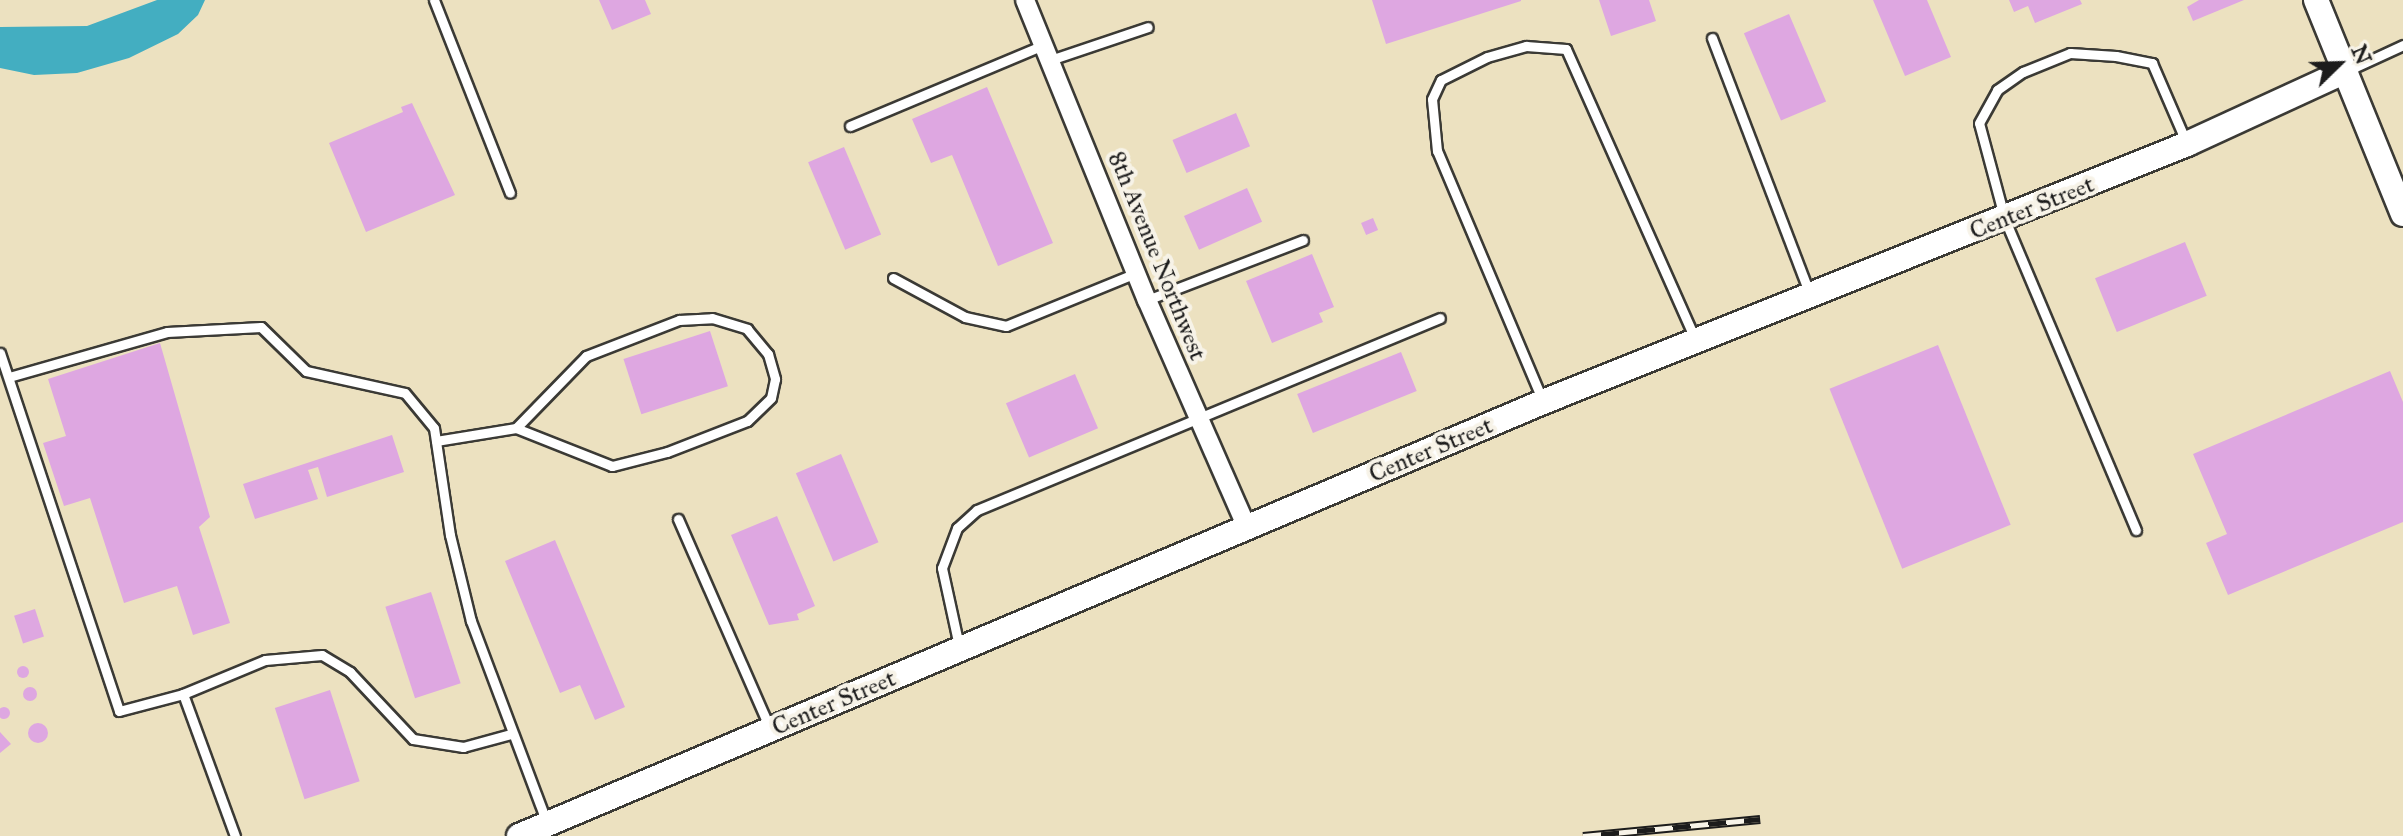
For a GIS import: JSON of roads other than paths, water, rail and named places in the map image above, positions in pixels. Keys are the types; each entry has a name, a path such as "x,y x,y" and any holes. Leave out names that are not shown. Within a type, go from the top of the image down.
{"main road":[{"path":"2316,0 2403,214"},
{"name":"Center Street","path":"519,836 1543,402 2005,220 2187,144 2346,71"}],"street":[{"name":"8th Avenue Northwest","path":"1025,0 1147,300 1247,528"}],"lane":[{"path":"434,0 510,193"},
{"path":"850,126 1047,52 1148,27"},
{"path":"1712,38 1811,297"},
{"path":"2346,71 2403,45"},
{"path":"1543,402 1437,151 1432,99 1441,80 1459,68 1526,46 1566,49 1695,340"},
{"path":"2136,530 2005,220 1979,123 1997,90 2023,72 2070,53 2152,63 2187,144"},
{"path":"1147,300 1303,240"},
{"path":"893,278 965,317 1006,326 1138,273"},
{"path":"436,441 516,428 612,466 667,452 747,421 771,398 775,379 768,354 747,329 712,318 679,320 586,356 516,428"},
{"path":"961,649 952,631 942,568 957,528 977,510 1440,318"},
{"path":"9,377 167,332 261,327 306,371 405,393 434,428 471,621 547,824"},
{"path":"0,353 119,711 183,694 265,660 322,655 350,672 413,739 463,747 511,734"},
{"path":"678,519 770,729"},
{"path":"183,694 235,836"}],"water":[{"path":"157,0 205,0 198,15 178,34 129,58 77,73 34,75 0,68 0,27 87,26"}],"railway":[{"path":"1583,836 1760,819"}]}
